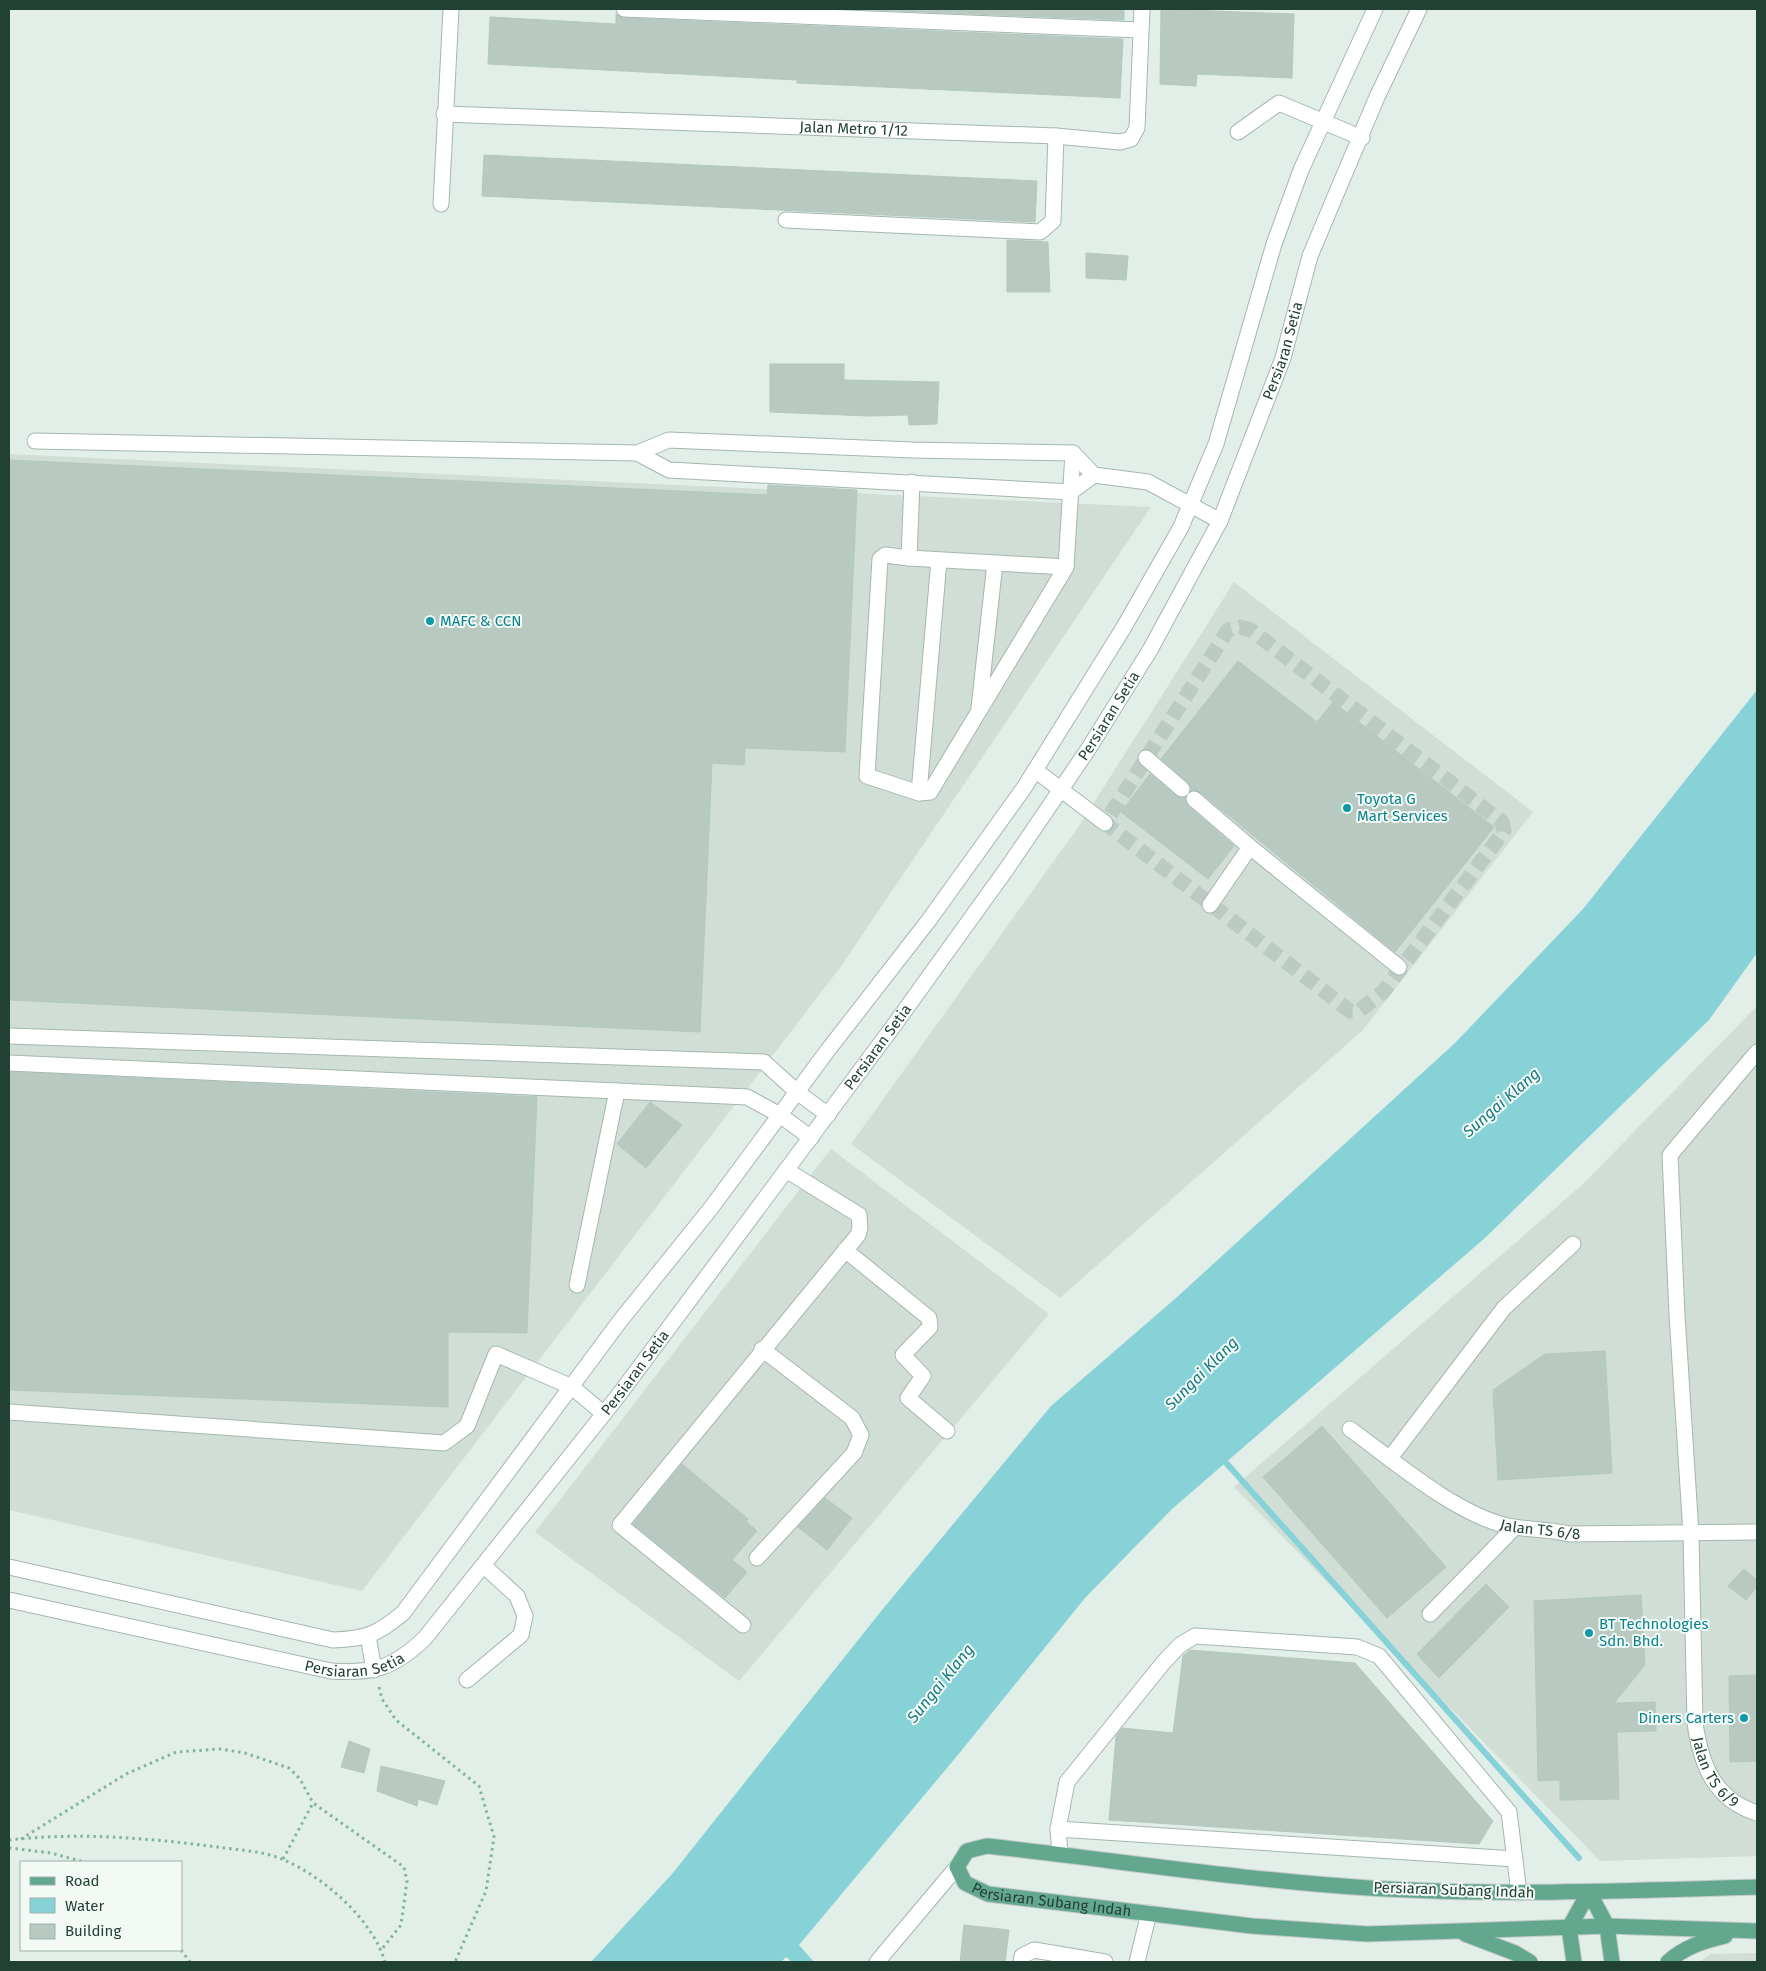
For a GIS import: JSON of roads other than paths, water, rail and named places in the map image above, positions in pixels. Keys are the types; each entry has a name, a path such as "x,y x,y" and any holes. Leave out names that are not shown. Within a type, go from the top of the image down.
{"main road":[{"name":"Persiaran Subang Indah","path":"1753,1931 1608,1926 1358,1933 1252,1926 988,1894 965,1883 957,1867 967,1851 987,1846 1261,1878 1330,1884 1519,1893 1757,1887"},
{"path":"1589,1892 1608,1926 1612,1962"},
{"path":"1574,1962 1569,1928 1589,1892"},
{"path":"1459,1931 1515,1953 1530,1962"},
{"path":"1668,1962 1678,1952 1707,1940 1753,1931"}],"street":[{"path":"441,204 444,114 451,9"},
{"path":"624,9 1140,30"},
{"name":"Jalan Metro 1/12","path":"444,114 1056,136 1120,142 1131,139 1137,128 1142,9"},
{"name":"Persiaran Setia","path":"9,1567 333,1640 359,1639 368,1636 381,1630 402,1613 620,1321 711,1208 929,920 1035,770 1124,627 1181,527 1216,444 1274,244 1301,170 1375,9"},
{"name":"Persiaran Setia","path":"9,1600 331,1671 360,1673 386,1667 407,1656 425,1638 604,1414 828,1115 1003,874 1061,789 1150,650 1220,522 1283,358 1310,256 1362,138 1377,96 1419,9"},
{"path":"1238,132 1279,103 1362,138"},
{"path":"786,220 1040,232 1053,221 1056,136"},
{"path":"35,441 637,453 669,440 912,450 1072,453 1094,475 1148,482 1220,522"},
{"path":"637,453 668,470 1071,492 1094,475"},
{"path":"1066,567 885,555 880,559 867,776 919,793 930,792 1066,567 1072,453"},
{"path":"909,558 912,482"},
{"path":"919,793 939,560"},
{"path":"978,712 995,563"},
{"path":"1146,758 1182,789"},
{"path":"1035,770 1105,823"},
{"path":"1194,799 1250,848 1400,967"},
{"path":"1210,905 1250,848"},
{"path":"9,1036 764,1062 797,1092 828,1115"},
{"name":"Jalan TS 6/9","path":"1757,1052 1670,1155 1676,1315 1691,1534 1695,1723 1698,1748 1707,1773 1724,1794 1746,1809 1757,1813"},
{"path":"9,1063 747,1097 780,1115 811,1138"},
{"path":"577,1285 617,1090"},
{"path":"743,1625 620,1525 762,1349 858,1235 860,1228 859,1215 786,1170"},
{"path":"1390,1458 1504,1308 1572,1244"},
{"path":"845,1250 929,1318 930,1327 904,1355 923,1376 908,1398 947,1431"},
{"path":"757,1558 854,1453 861,1435 852,1418 762,1349"},
{"path":"9,1412 444,1443 467,1426 496,1354 572,1387 604,1414"},
{"name":"Jalan TS 6/8","path":"1350,1429 1461,1507 1515,1527 1551,1530 1569,1534 1757,1532"},
{"path":"1430,1614 1515,1527"},
{"path":"467,1680 522,1635 525,1616 517,1596 484,1566"},
{"path":"368,1636 374,1670"},
{"path":"1060,1854 1058,1829 1067,1782 1180,1645 1195,1636 1357,1647 1379,1656 1509,1812 1519,1893"},
{"path":"1058,1829 1515,1859"},
{"path":"877,1962 957,1867"},
{"path":"1138,1962 1149,1913"},
{"path":"1021,1962 1022,1956 1034,1950 1105,1962"}],"water":[{"name":"Sungai Klang","path":"1757,690 1757,953 1709,1020 1486,1237 1172,1509 1085,1598 957,1756 799,1945 814,1962 792,1962 786,1957 781,1962 591,1962 672,1874 882,1610 1051,1406 1176,1298 1455,1043 1583,909"}],"waterway":[{"path":"1220,1456 1579,1858"}],"tunnel":[{"path":"1240,627 1251,630 1502,822 1504,831 1383,992 1359,1011 1350,1011 1105,823 1228,630 1240,627"}],"place":[{"name":"MAFC & CCN","path":"430,621"},
{"name":"Toyota G Mart Services","path":"1347,808"},
{"name":"BT Technologies Sdn. Bhd.","path":"1589,1633"},
{"name":"Diners Carters","path":"1744,1718"}]}
